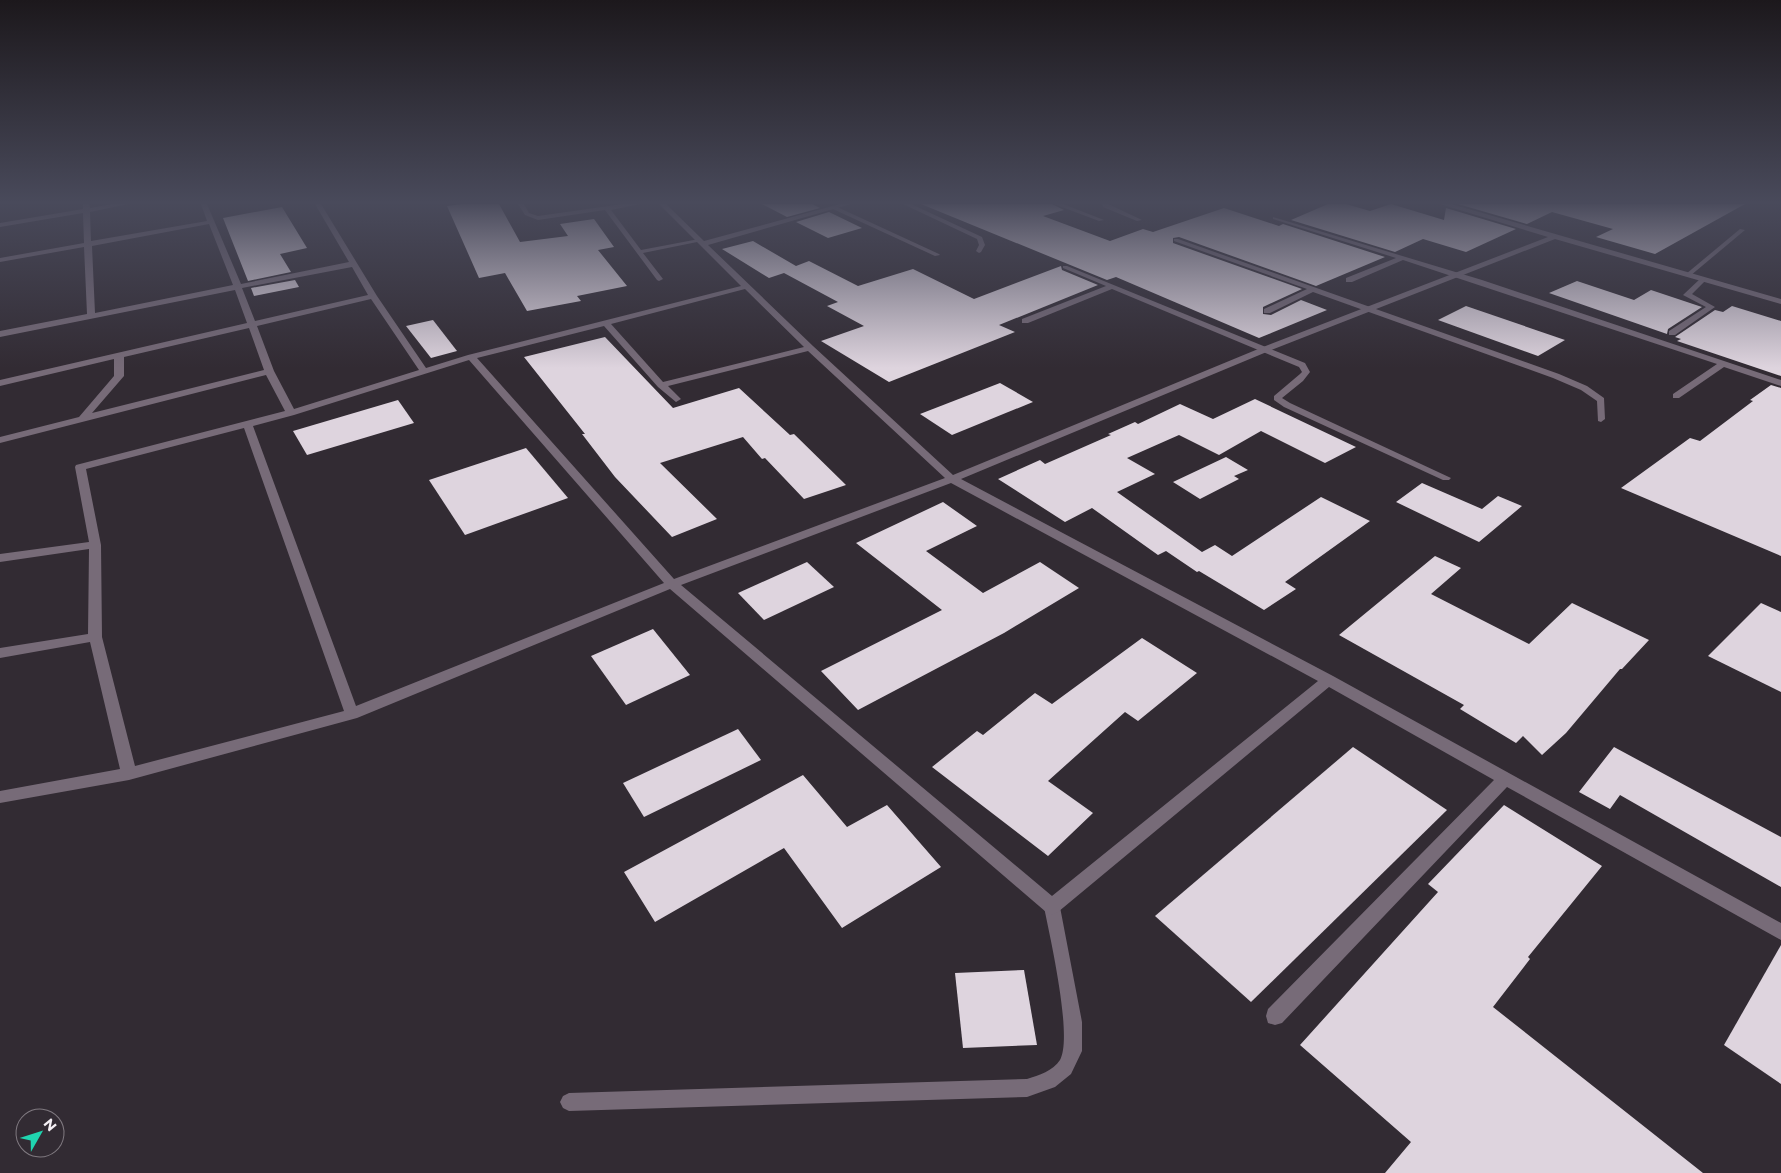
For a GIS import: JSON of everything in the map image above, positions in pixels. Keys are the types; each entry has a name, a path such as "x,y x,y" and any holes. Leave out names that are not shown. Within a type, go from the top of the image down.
{"street":[{"path":"87,259 91,315"},
{"path":"226,259 268,371 291,414"},
{"path":"351,259 373,296 424,371"},
{"path":"717,259 810,348 952,479 1328,680 1781,932"},
{"path":"0,797 128,774 352,714 672,584 952,479 1266,349 1498,259"},
{"path":"1633,259 1781,302"},
{"path":"0,334 354,264"},
{"path":"128,774 95,637 95,545 80,467 291,414 471,357 746,287"},
{"path":"0,383 373,296"},
{"path":"606,323 661,385 676,398"},
{"path":"661,385 810,348"},
{"path":"83,418 119,376 119,356"},
{"path":"471,357 672,584 1052,907 1328,680"},
{"path":"1,441 268,371"},
{"path":"248,425 352,714"},
{"path":"0,558 95,545"},
{"path":"0,653 95,637"},
{"path":"1275,1016 1505,780"}],"lane":[{"path":"644,259 658,279"},
{"path":"1228,259 1529,366 1584,388 1601,400 1601,419"},
{"path":"1349,280 1400,259"},
{"path":"1404,259 1781,383"},
{"path":"1688,275 1708,259"},
{"path":"1064,267 1266,349 1302,366 1306,372 1302,379 1286,389 1277,398 1287,405 1446,478"},
{"path":"1672,333 1710,307 1687,295 1702,279"},
{"path":"1025,321 1113,286"},
{"path":"1267,311 1313,289"},
{"path":"1676,396 1723,364"},
{"path":"569,1102 1027,1088 1049,1080 1065,1068 1073,1051 1073,1022 1052,907"}],"building":[{"path":"239,259 283,259 291,272 248,281"},
{"path":"470,259 605,259 627,286 577,296 581,301 527,311 505,273 479,278"},
{"path":"738,259 784,259 796,266 809,261 858,286 913,269 974,299 1061,266 1062,270 1098,285 999,325 1015,332 889,382 821,341 864,326 827,306 838,302 784,273 769,278"},
{"path":"1055,259 1217,259 1302,289 1263,307 1263,314 1271,315 1301,300 1327,310 1259,338 1116,277 1107,280"},
{"path":"1240,259 1381,259 1316,286"},
{"path":"295,280 299,287 254,296 251,288"},
{"path":"1577,281 1634,300 1651,290 1702,307 1668,329 1667,334 1549,293"},
{"path":"1466,306 1565,340 1538,356 1438,320"},
{"path":"1732,306 1781,321 1781,376 1677,341 1681,339 1675,337 1715,310 1723,312"},
{"path":"433,320 457,351 431,358 406,326"},
{"path":"605,337 673,408 739,388 790,435 794,434 846,485 804,499 765,458 762,459 743,437 660,463 717,519 672,537 615,477 582,434 585,434 524,357"},
{"path":"1000,383 1033,402 952,435 920,414"},
{"path":"1771,385 1781,388 1781,556 1621,488 1690,438 1700,441"},
{"path":"1255,399 1356,447 1325,463 1261,431 1219,455 1179,435 1127,458 1155,474 1117,492 1202,552 1215,545 1232,556 1321,497 1370,521 1285,582 1296,589 1264,610 1199,571 1197,572 1166,551 1158,555 1092,508 1065,522 998,479 1040,460 1045,464 1111,435 1108,434 1135,422 1138,424 1180,404 1213,419"},
{"path":"398,400 414,423 307,455 293,431"},
{"path":"526,448 568,498 465,535 429,480"},
{"path":"1226,457 1248,470 1234,476 1239,479 1200,499 1173,482"},
{"path":"1422,483 1482,509 1498,496 1522,506 1479,542 1396,502"},
{"path":"943,502 977,526 926,551 983,593 1040,562 1079,588 1004,633 858,710 821,671 942,610 856,543"},
{"path":"1435,556 1461,568 1431,594 1529,644 1572,603 1649,640 1620,669 1566,733 1542,755 1523,736 1516,743 1460,709 1464,705 1339,635"},
{"path":"807,562 834,587 764,620 738,593"},
{"path":"1761,603 1781,612 1781,692 1708,656"},
{"path":"653,629 690,675 626,705 591,656"},
{"path":"1142,638 1197,673 1138,721 1125,712 1048,781 1093,813 1048,856 932,767 977,731 983,735 1035,693 1052,704"},
{"path":"738,729 761,760 644,817 623,783"},
{"path":"1353,747 1447,810 1251,1002 1155,916"},
{"path":"1614,747 1781,837 1781,887 1620,795 1610,809 1579,792"},
{"path":"803,775 847,827 887,805 941,867 842,928 784,848 655,922 624,872"},
{"path":"1504,805 1602,866 1528,957 1530,959 1493,1007 1703,1173 1385,1173 1411,1142 1300,1045 1438,892 1428,884"},
{"path":"1781,945 1781,1084 1724,1045"},
{"path":"1024,970 1037,1045 963,1048 955,973"}]}
